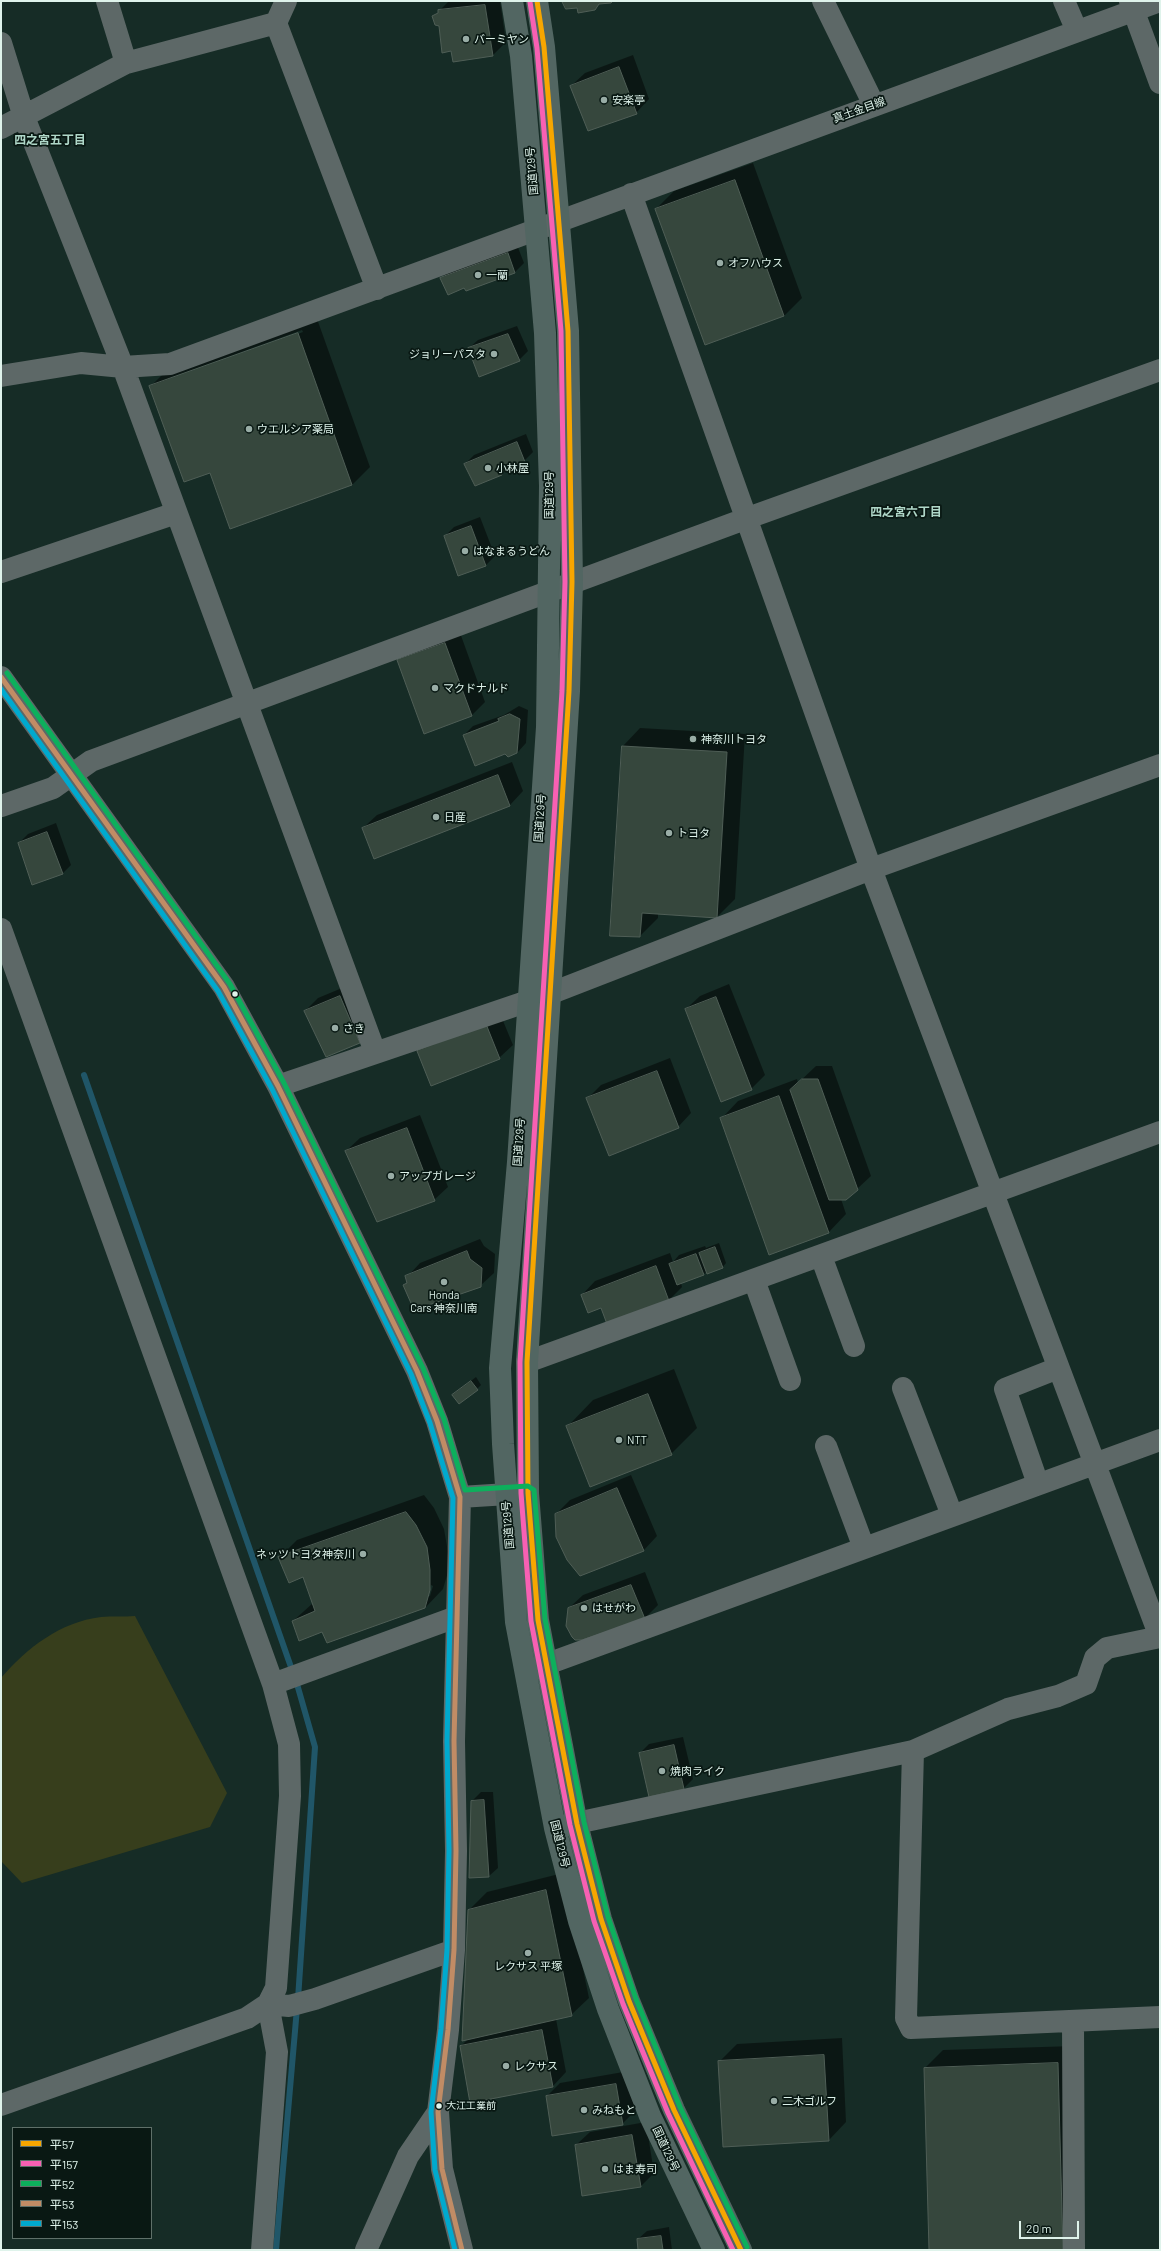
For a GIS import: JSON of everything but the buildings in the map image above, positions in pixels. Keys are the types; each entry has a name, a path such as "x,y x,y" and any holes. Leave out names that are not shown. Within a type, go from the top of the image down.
{"highway":[{"name":"国道129号","path":"512,1 521,56 537,230 545,340 550,486 546,727 518,1162 500,1368 506,1494 516,1622 524,1673 555,1828 579,1921 608,2009 650,2116 714,2250"},
{"name":"国道129号","path":"537,1 544,47 568,331 572,582 569,691 527,1362 528,1493 538,1620 577,1824 601,1919 629,2002 674,2110 741,2250"}],"street":[{"path":"107,1 126,63"},
{"path":"286,1 276,22 377,289"},
{"path":"823,1 874,105"},
{"path":"1064,1 1077,30"},
{"name":"真土金目線","path":"1,376 81,363 123,367 170,364 1077,30 1131,6 1160,1"},
{"path":"1131,6 1160,83"},
{"path":"1,128 126,63 276,22"},
{"path":"1,43 24,117 123,367 375,1052"},
{"path":"555,1828 913,1751 1008,1709 1058,1696 1086,1684 1095,1658 1107,1648 1160,1637 1093,1464 994,1194 871,869 745,519 631,194"},
{"path":"1,806 53,788 91,762 549,592 572,582 1160,370"},
{"path":"1,572 176,514"},
{"path":"1,677 73,775 224,987 278,1086 417,1371 437,1421 460,1497 456,1617 454,1950 438,2112 442,2168 462,2250"},
{"path":"278,1086 549,994 871,869 1160,765"},
{"path":"1,929 273,1684 290,1744 290,1796 276,1988 268,2004 247,2018 1,2105"},
{"path":"527,1362 994,1194 1160,1132"},
{"path":"821,1256 854,1346"},
{"path":"754,1280 790,1380"},
{"path":"1038,1484 1005,1389 1058,1368"},
{"path":"903,1388 952,1516"},
{"path":"524,1673 1160,1440"},
{"path":"826,1446 864,1548"},
{"path":"460,1497 528,1493"},
{"path":"273,1684 456,1617"},
{"path":"913,1751 906,2018 911,2028 1160,2017"},
{"path":"268,2004 289,2006 315,1999 454,1950"},
{"path":"262,2250 277,2052 268,2004"},
{"path":"1073,2022 1074,2250"},
{"path":"366,2250 408,2156 438,2112"}],"green space":[{"path":"135,1616 227,1793 210,1827 22,1883 1,1861 1,1678 33,1647 45,1638 72,1624 101,1617"}],"waterway":[{"path":"84,1075 292,1670"},
{"path":"297,1684 315,1747 298,1999"},
{"path":"276,2250 297,2008"}],"transit line":[{"name":"平57","path":"537,1 544,47 568,331 572,582 569,691 527,1362 528,1493 538,1620 577,1824 601,1919 629,2001 674,2110 741,2250"},
{"name":"平157","path":"530,2 537,48 561,331 565,582 562,691 520,1362 521,1493 531,1621 570,1825 594,1921 623,2004 668,2113 733,2250"},
{"name":"平52","path":"7,673 230,984 284,1083 423,1368 444,1419 465,1490 528,1486 534,1490 545,1619 584,1822 608,1917 636,1999 680,2107 747,2247"},
{"name":"平53","path":"1,677 224,987 278,1086 417,1371 437,1421 460,1497 454,1741 456,1851 454,1950 448,2030 438,2112 442,2169 462,2250"},
{"name":"平153","path":"1,689 218,991 272,1089 411,1374 430,1423 453,1498 447,1741 449,1851 447,1950 441,2029 431,2112 435,2170 455,2250"}],"place":[{"name":"バーミヤン","path":"466,39"},
{"name":"安楽亭","path":"604,100"},
{"name":"オフハウス","path":"720,263"},
{"name":"一蘭","path":"478,275"},
{"name":"ジョリーパスタ","path":"494,354"},
{"name":"ウエルシア薬局","path":"249,429"},
{"name":"小林屋","path":"488,468"},
{"name":"はなまるうどん","path":"465,551"},
{"name":"マクドナルド","path":"435,688"},
{"name":"神奈川トヨタ","path":"693,739"},
{"name":"日産","path":"436,817"},
{"name":"トヨタ","path":"669,833"},
{"name":"さき","path":"335,1028"},
{"name":"アップガレージ","path":"391,1176"},
{"name":"Honda Cars 神奈川南","path":"444,1282"},
{"name":"NTT","path":"619,1440"},
{"name":"ネッツトヨタ神奈川","path":"363,1554"},
{"name":"はせがわ","path":"584,1608"},
{"name":"焼肉ライク","path":"662,1771"},
{"name":"レクサス 平塚","path":"528,1953"},
{"name":"レクサス","path":"506,2066"},
{"name":"二木ゴルフ","path":"774,2101"},
{"name":"大江工業前","path":"439,2106"},
{"name":"みねもと","path":"584,2110"},
{"name":"はま寿司","path":"605,2169"}],"district":[{"name":"四之宮五丁目","path":"50,140"},
{"name":"四之宮六丁目","path":"906,512"}]}
